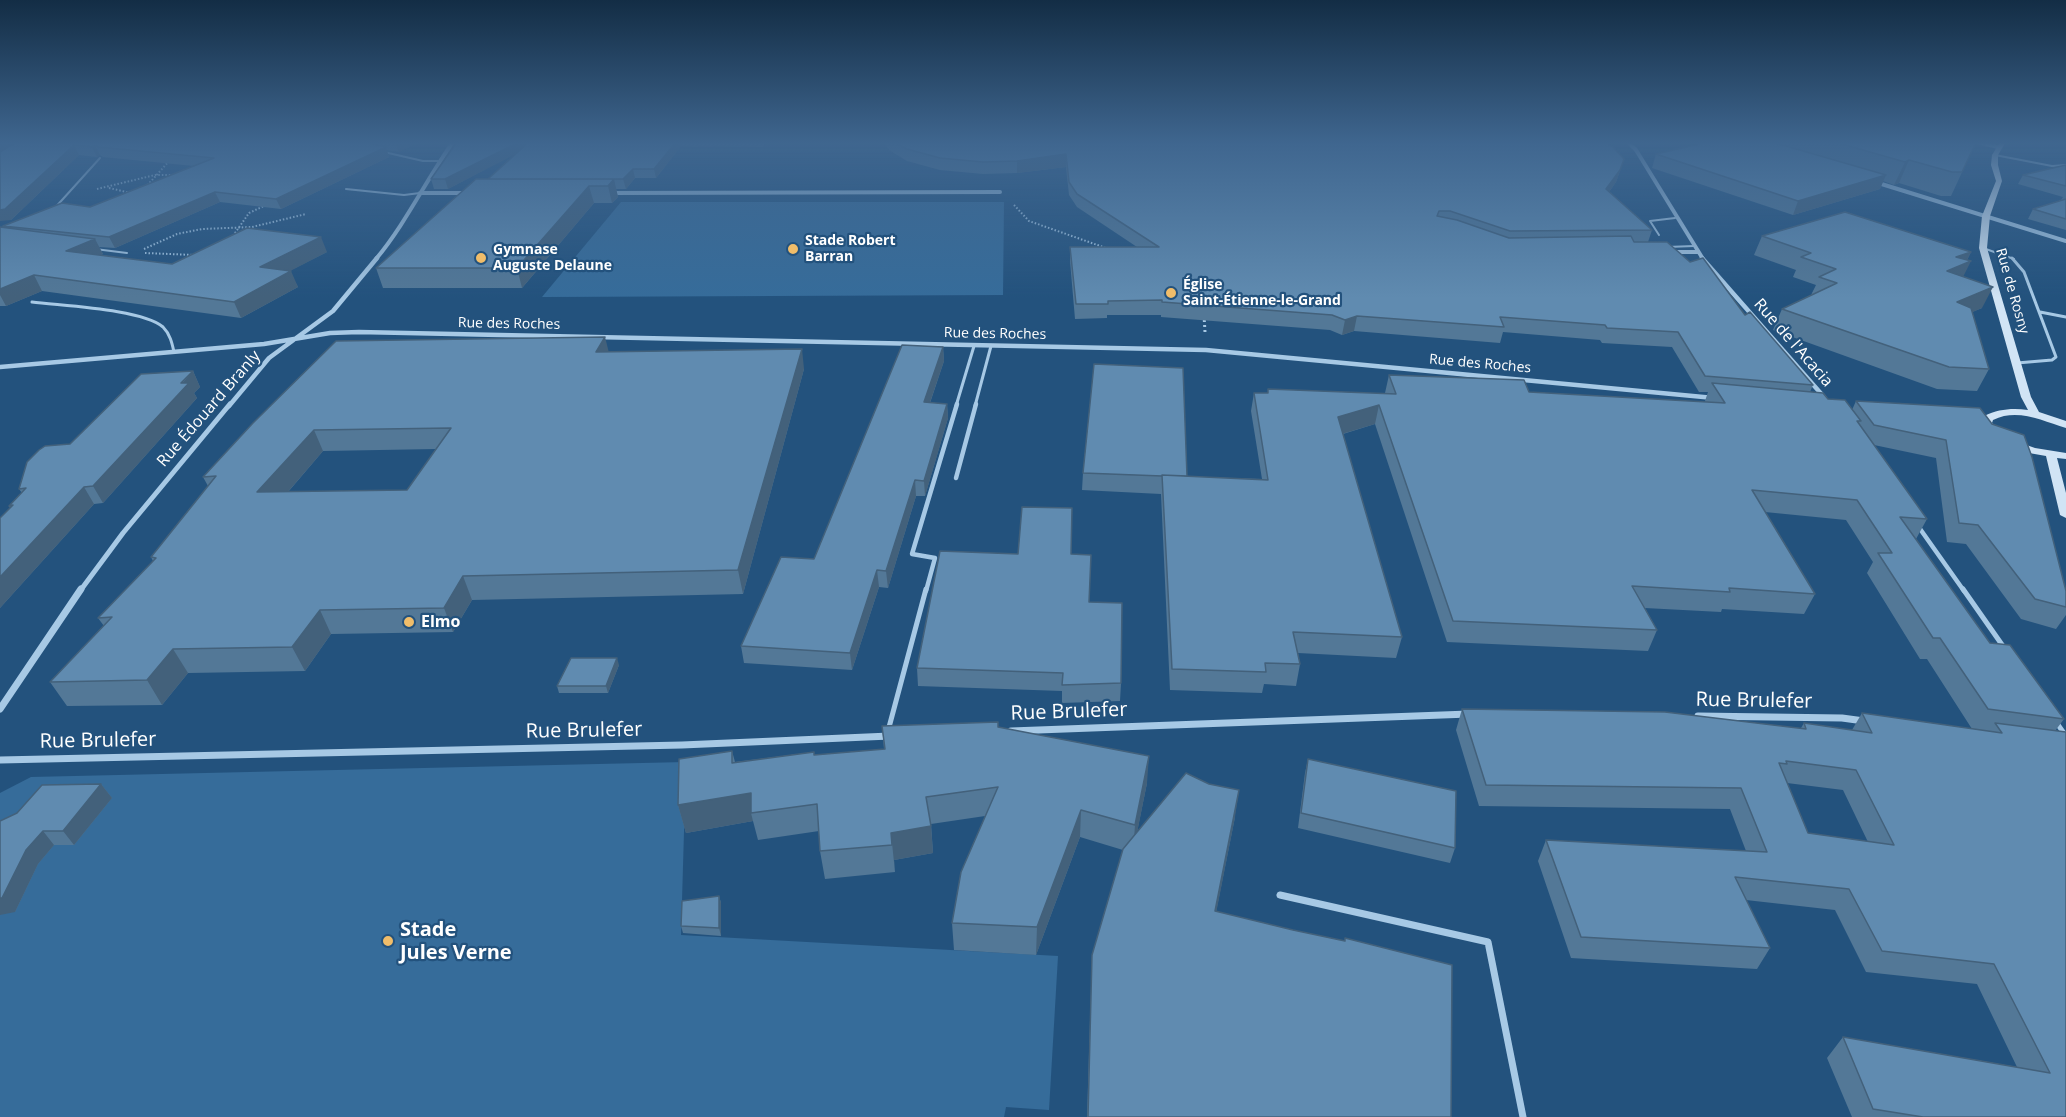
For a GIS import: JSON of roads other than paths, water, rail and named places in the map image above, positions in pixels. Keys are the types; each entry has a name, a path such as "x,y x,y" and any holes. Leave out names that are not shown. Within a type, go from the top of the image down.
{"main road":[{"name":"Rue de Rosny","path":"1993,194 1986,216 1983,248 2026,397 2035,415"},
{"path":"2066,425 2019,412 1994,414 1982,423 2016,445 2051,455 2066,456"},
{"path":"2051,455 2066,515"}],"street":[{"name":"Rue Édouard Branly","path":"0,709 88,579 156,492 269,358 333,311 382,250 420,194"},
{"name":"Rue de l'Acacia","path":"1661,194 1698,252 1828,402"},
{"path":"1914,194 2066,241"},
{"path":"1664,252 1698,252"},
{"name":"Rue des Roches","path":"0,367 264,344 359,332 1206,350 1716,398"},
{"name":"Rue Brulefer","path":"1006,732 1483,714"},
{"name":"Rue Brulefer","path":"1686,716 1842,718 1877,723"},
{"name":"Rue Brulefer","path":"0,760 682,745 899,736"}],"lane":[{"path":"46,217 67,194"},
{"path":"396,194 418,194"},
{"path":"1659,235 1650,221 1675,218"},
{"path":"1661,247 1694,246"},
{"path":"1983,248 2013,258 2024,272 2056,357 2052,360 2017,363"},
{"path":"94,249 127,253"},
{"path":"32,302 145,317 159,323 171,335 174,352"},
{"path":"2040,312 2066,317"},
{"path":"887,736 935,558 912,554 974,346"},
{"path":"956,478 990,346"},
{"path":"1911,517 2008,653"},
{"path":"2055,720 2066,736"},
{"path":"1280,895 1488,942 1523,1117"}],"place":[{"name":"Stade Robert Barran","path":"793,249"},
{"name":"Gymnase Auguste Delaune","path":"481,258"},
{"name":"Église Saint-Étienne-le-Grand","path":"1171,293"},
{"name":"Elmo","path":"409,622"},
{"name":"Stade Jules Verne","path":"388,941"}]}
